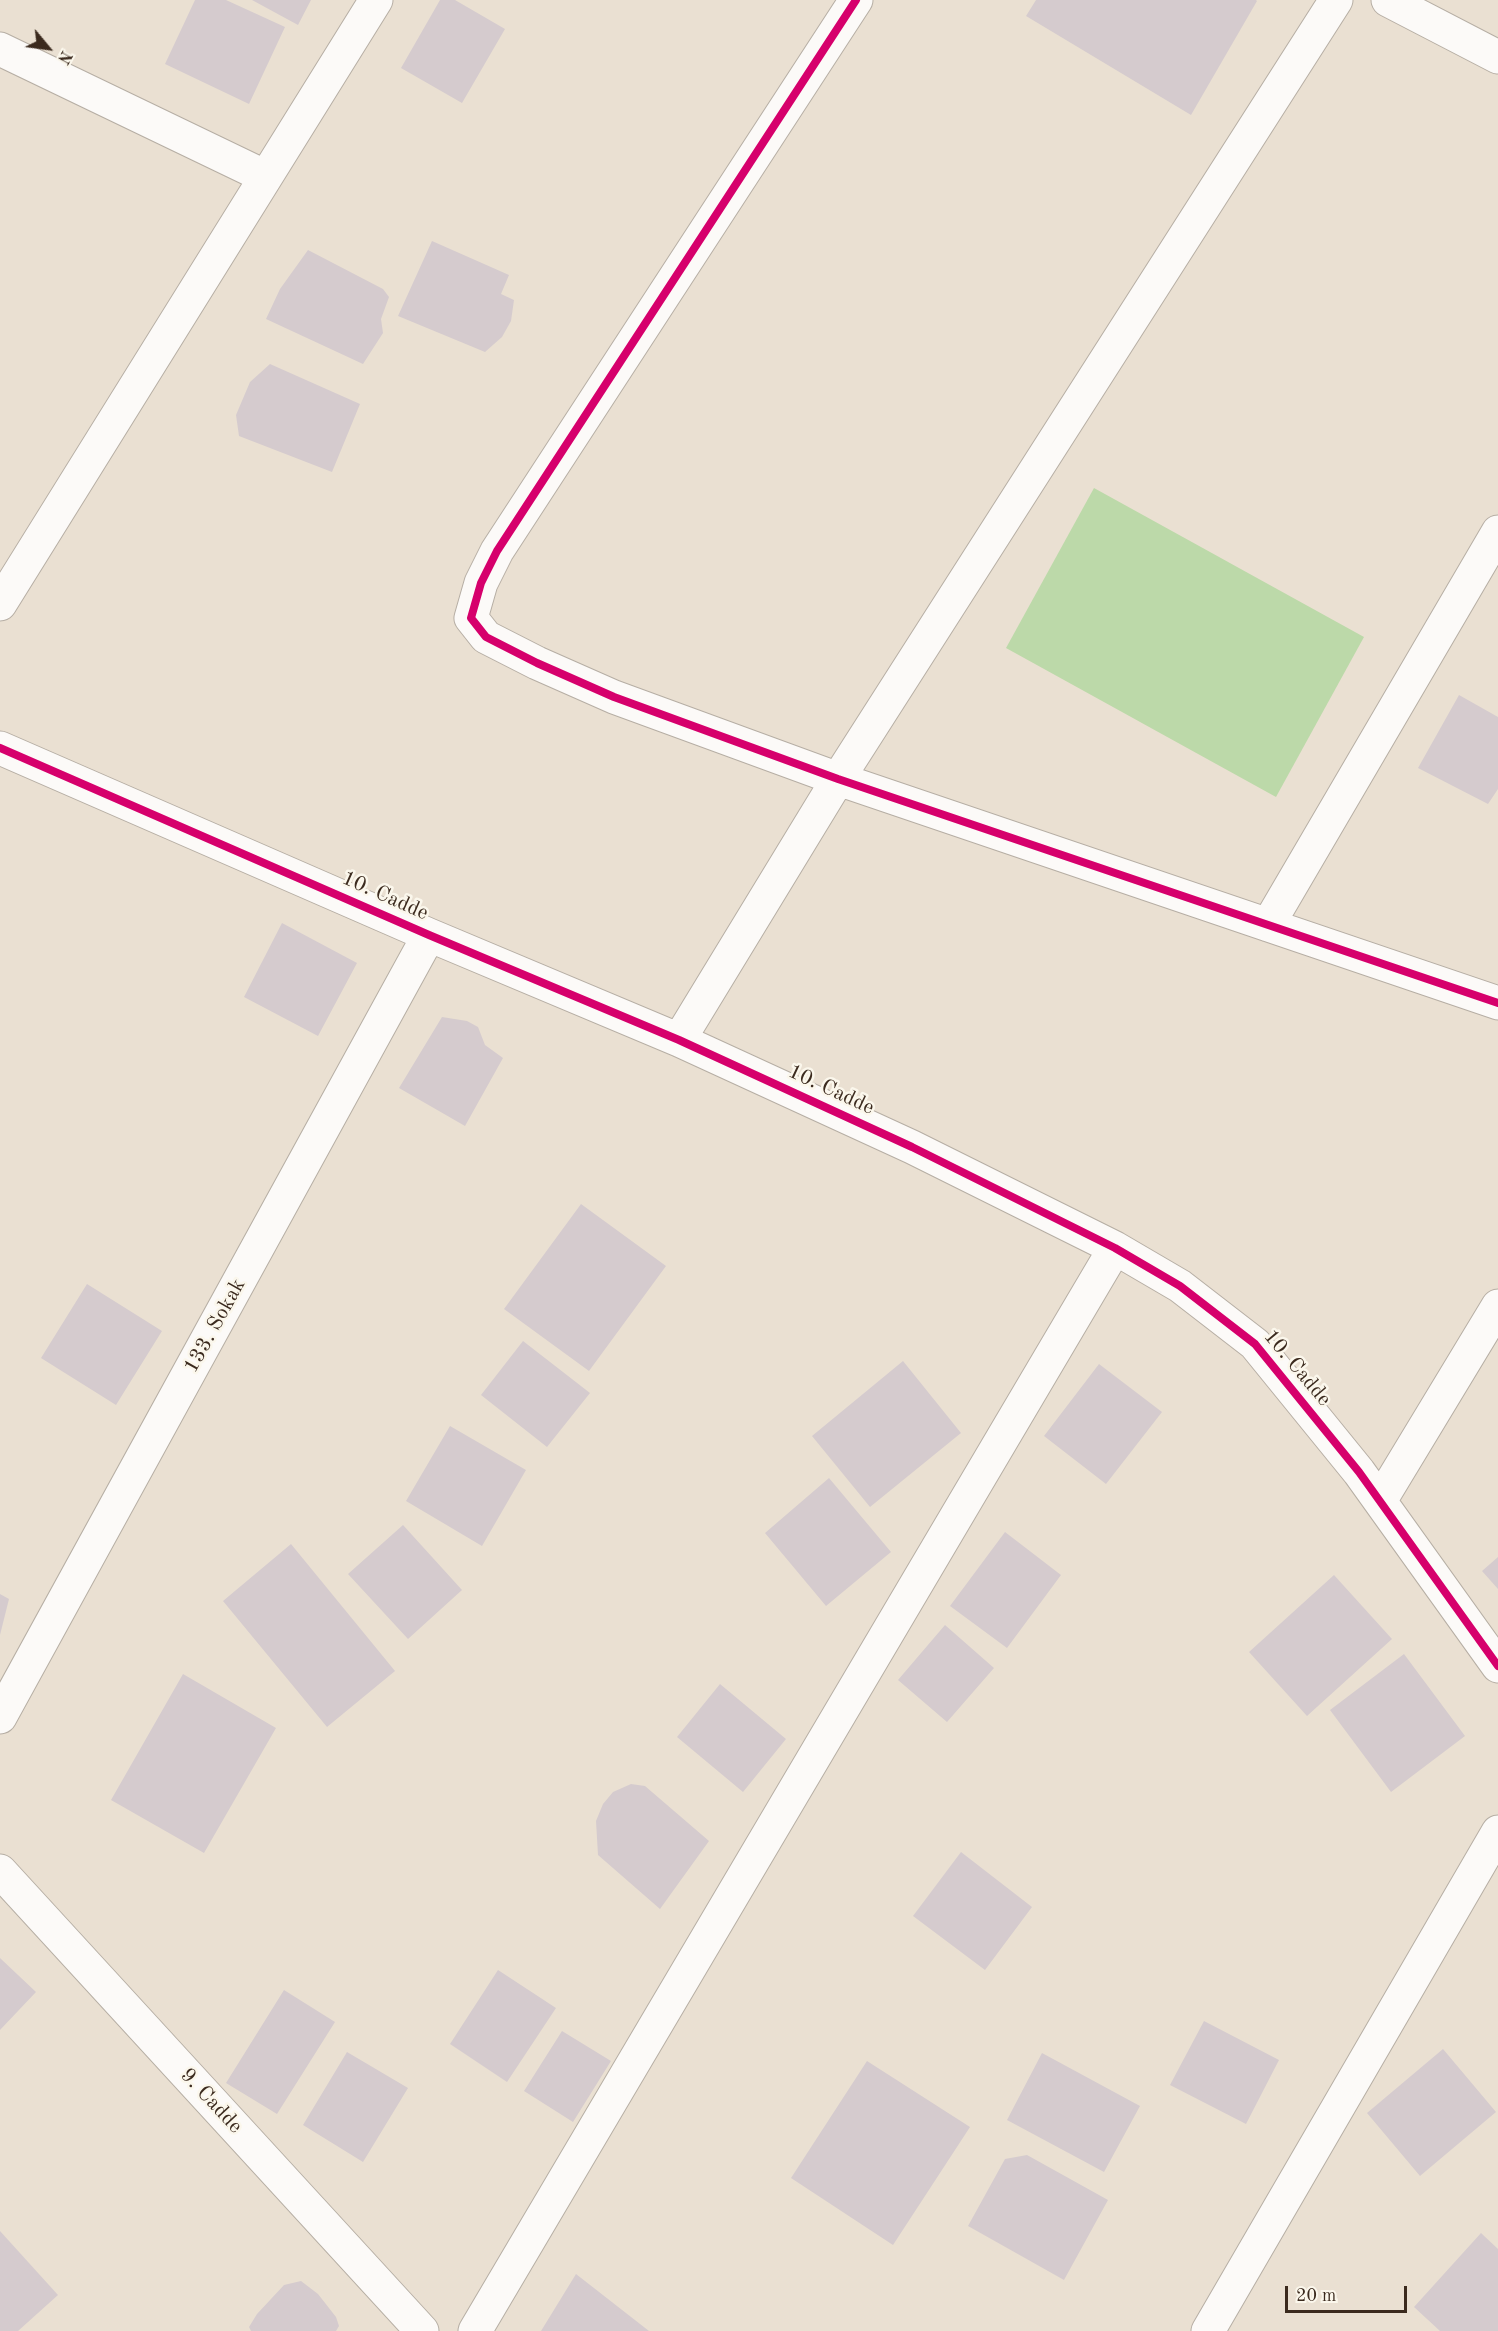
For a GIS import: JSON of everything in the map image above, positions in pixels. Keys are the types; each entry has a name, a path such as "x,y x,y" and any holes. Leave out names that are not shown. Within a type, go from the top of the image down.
{"street":[{"path":"0,604 9,570 376,0"},
{"path":"856,0 497,551 482,583 471,618 486,638 592,687 838,780 1498,1003"},
{"path":"679,1041 838,780 1336,0"},
{"path":"1388,0 1498,57"},
{"path":"0,49 264,176"},
{"path":"1268,925 1498,532"},
{"name":"10. Cadde","path":"0,748 679,1041 912,1147 1115,1248 1180,1286 1255,1344 1359,1472 1498,1665"},
{"name":"133. Sokak","path":"0,1717 429,935"},
{"path":"475,2331 1115,1248"},
{"path":"1380,1500 1498,1306"},
{"path":"1208,2331 1498,1832"},
{"name":"9. Cadde","path":"0,1871 422,2331"}],"green space":[{"path":"1094,488 1364,637 1276,797 1006,648"}],"building":[{"path":"195,0 226,0 285,27 249,104 165,64"},
{"path":"252,0 311,0 298,25"},
{"path":"440,0 455,0 505,29 462,103 401,68"},
{"path":"1036,0 1257,1 1191,115 1026,16"},
{"path":"432,241 509,275 501,294 514,300 511,321 502,337 485,352 398,316"},
{"path":"308,250 383,289 389,297 381,319 383,333 363,364 266,319 280,289"},
{"path":"270,364 360,404 332,472 239,436 236,415 250,382"},
{"path":"1459,695 1498,717 1498,789 1488,804 1418,768"},
{"path":"282,923 357,963 318,1036 244,997"},
{"path":"442,1017 467,1021 478,1027 485,1045 503,1058 465,1126 399,1088"},
{"path":"581,1204 666,1266 589,1371 504,1309"},
{"path":"87,1284 162,1331 116,1405 41,1358"},
{"path":"523,1341 590,1393 547,1447 481,1395"},
{"path":"903,1361 961,1433 870,1507 812,1436"},
{"path":"1099,1364 1162,1412 1106,1484 1044,1436"},
{"path":"450,1426 526,1470 482,1546 406,1501"},
{"path":"829,1478 891,1552 826,1606 765,1533"},
{"path":"403,1525 462,1590 408,1639 348,1574"},
{"path":"1005,1532 1061,1575 1007,1648 950,1606"},
{"path":"291,1544 395,1671 327,1727 223,1601"},
{"path":"1498,1557 1498,1589 1482,1571"},
{"path":"1334,1575 1392,1639 1307,1716 1249,1652"},
{"path":"0,1594 9,1599 0,1635"},
{"path":"945,1625 994,1668 947,1722 898,1680"},
{"path":"1404,1654 1465,1736 1391,1792 1330,1710"},
{"path":"183,1674 276,1728 204,1853 111,1800"},
{"path":"720,1684 786,1739 743,1792 677,1737"},
{"path":"631,1784 645,1786 709,1841 660,1909 598,1855 596,1821 603,1804 613,1792"},
{"path":"961,1852 1032,1907 985,1970 913,1916"},
{"path":"0,1958 36,1992 0,2030"},
{"path":"498,1970 556,2008 507,2082 450,2044"},
{"path":"284,1990 335,2022 277,2114 226,2083"},
{"path":"1204,2021 1279,2060 1246,2124 1170,2085"},
{"path":"562,2031 611,2061 573,2122 524,2091"},
{"path":"1443,2049 1496,2112 1420,2176 1367,2113"},
{"path":"347,2052 408,2088 363,2162 303,2125"},
{"path":"1042,2053 1140,2106 1104,2172 1007,2120"},
{"path":"867,2061 970,2127 893,2245 791,2178"},
{"path":"1027,2155 1108,2200 1064,2280 968,2226 1005,2159"},
{"path":"0,2231 58,2295 18,2331 0,2331"},
{"path":"1481,2233 1498,2249 1498,2331 1440,2331 1414,2307"},
{"path":"576,2274 649,2331 541,2331"},
{"path":"301,2281 318,2294 336,2317 339,2326 336,2331 251,2331 249,2327 257,2314 284,2285"}],"cycle path":[{"path":"856,0 497,551 481,583 471,618 486,637 537,663 614,697 838,779 1498,1003"},
{"path":"0,748 429,935 679,1040 912,1147 1115,1248 1180,1286 1255,1344 1359,1472 1498,1666"}]}
